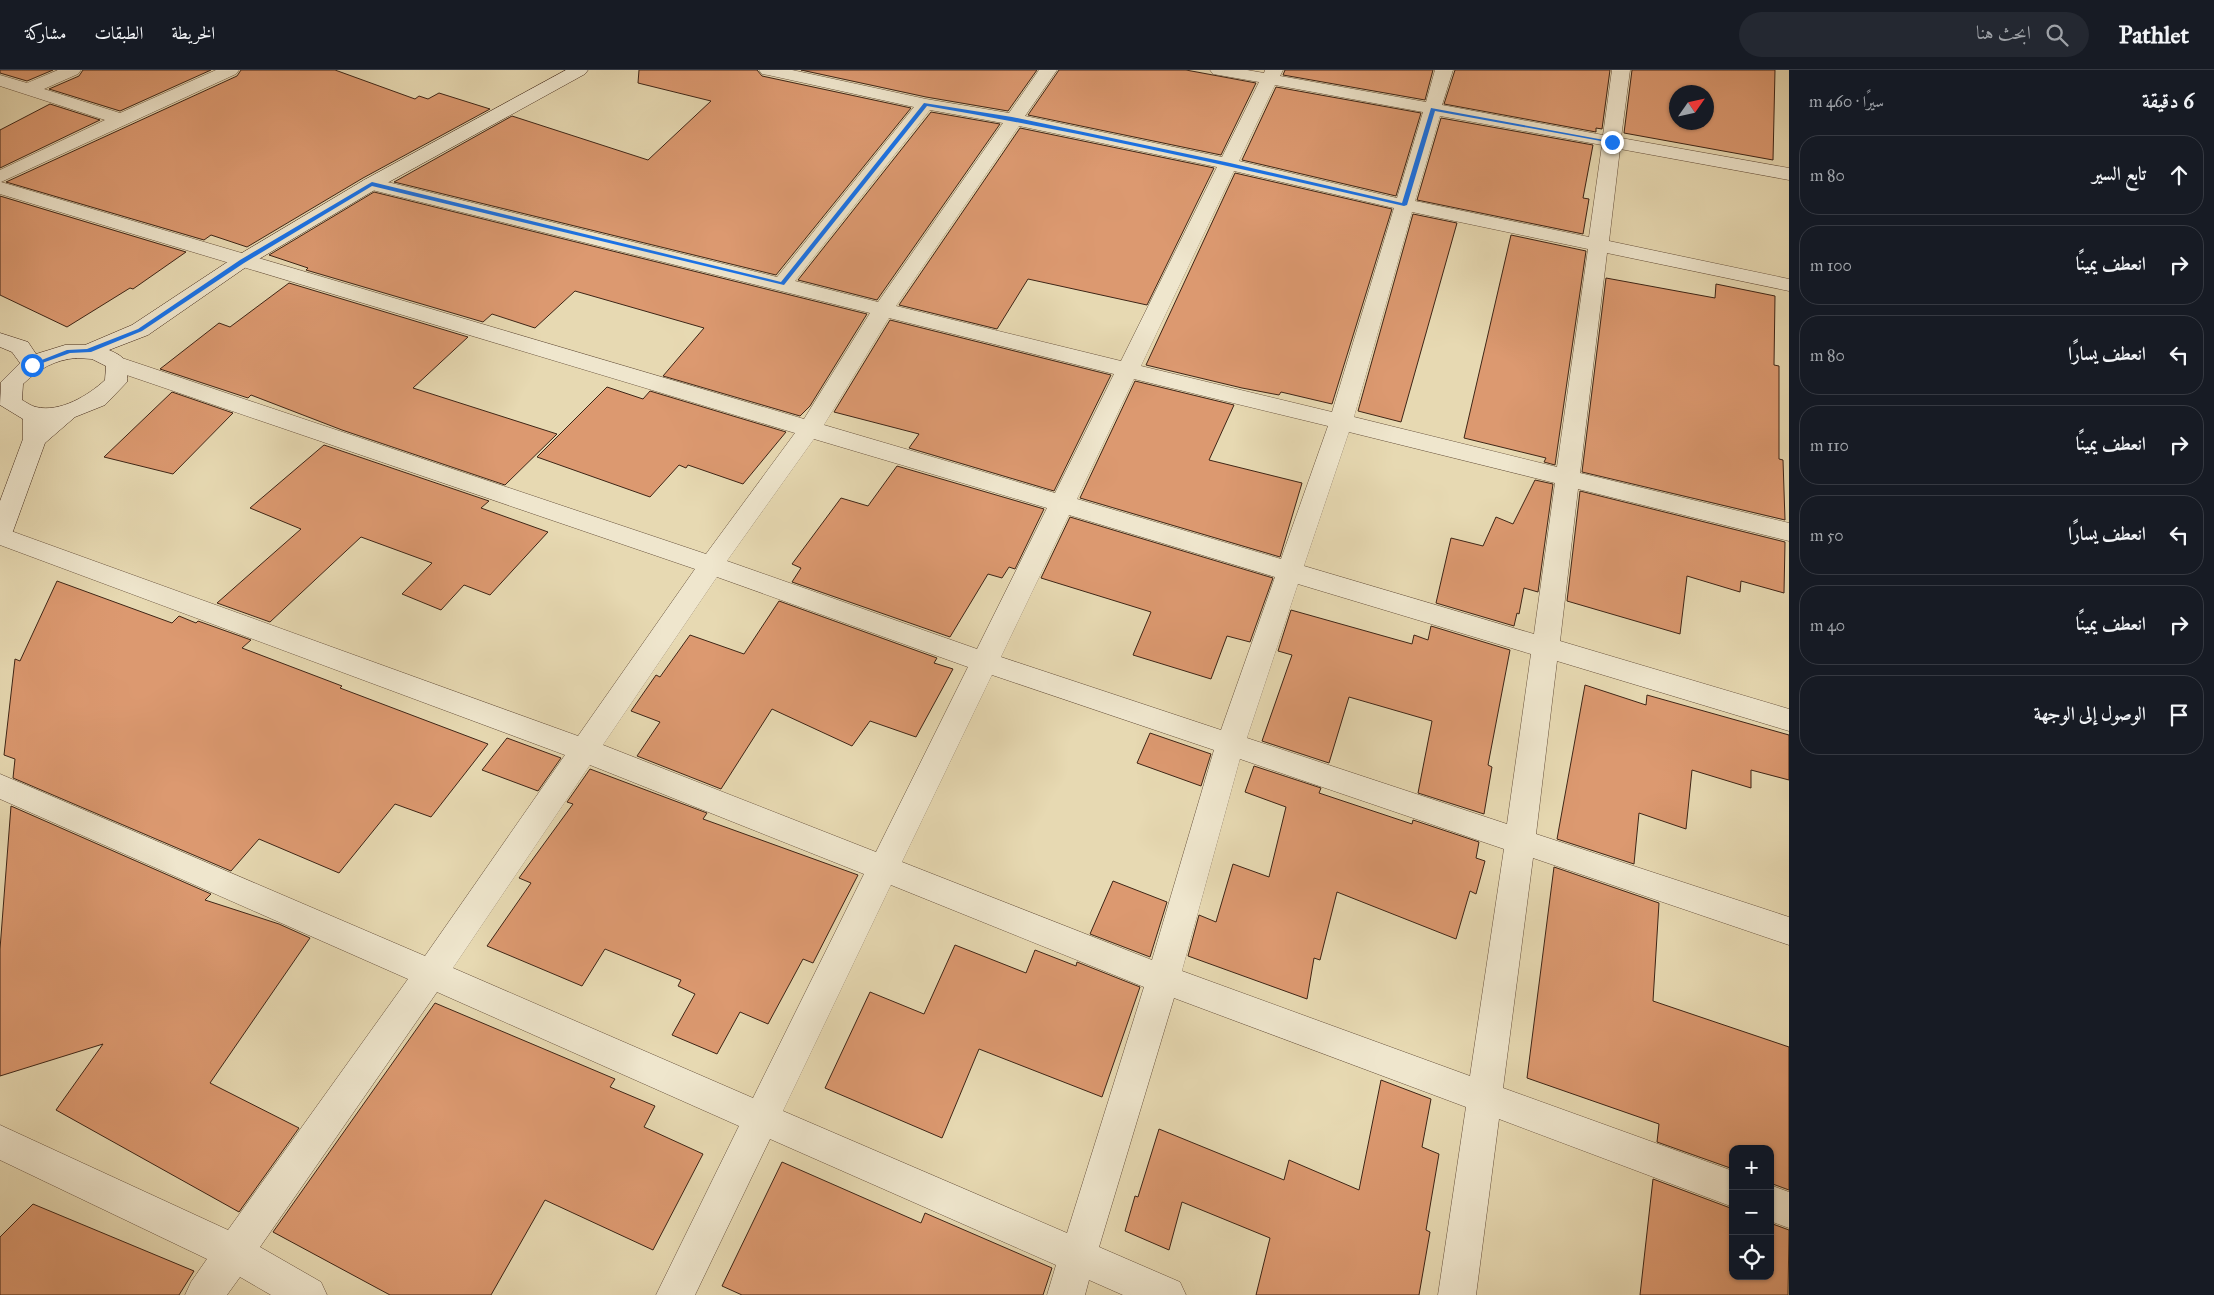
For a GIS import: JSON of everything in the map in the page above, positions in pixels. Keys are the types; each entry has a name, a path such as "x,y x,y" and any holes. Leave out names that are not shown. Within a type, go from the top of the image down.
{"street":[{"path":"31,88 72,70"},
{"path":"0,177 121,118 230,70"},
{"path":"88,351 140,330 242,261 372,184 580,70"},
{"path":"768,70 926,104 1012,119 1230,164 1404,205 1789,285"},
{"path":"204,1295 430,975 711,565 810,428 884,308 1012,119 1048,70"},
{"path":"1219,70 1272,75 1432,109 1789,174"},
{"path":"1066,1295 1163,979 1230,745 1341,421 1444,70"},
{"path":"1457,1295 1486,1097 1621,70"},
{"path":"676,1295 1272,75"},
{"path":"0,80 31,88 121,118"},
{"path":"782,284 926,104"},
{"path":"372,184 884,308 1789,532"},
{"path":"0,188 1789,720"},
{"path":"140,330 117,364 116,382 97,400 67,412 33,415 10,403 6,386 32,365 70,352 88,351 107,355 117,364 711,565 984,662 1789,931"},
{"path":"0,340 20,347 32,365"},
{"path":"35,439 67,412"},
{"path":"33,415 35,439 0,535 584,750 1163,979 1729,1188"},
{"path":"0,786 1167,1295"},
{"path":"0,1142 233,1252 308,1295"},
{"path":"1774,1204 1789,1210"}],"building":[{"path":"0,70 53,70 27,81 0,73"},
{"path":"83,70 211,70 120,111 49,89 79,76"},
{"path":"241,70 335,70 415,99 419,96 428,99 439,93 490,109 363,178 247,247 211,235 204,240 6,182 237,76"},
{"path":"639,70 757,70 762,76 911,108 776,275 394,182 512,116 648,160 711,101 638,83"},
{"path":"801,70 1037,70 1008,111 926,97"},
{"path":"1059,70 1186,70 1256,83 1221,155 1028,115"},
{"path":"1285,70 1433,70 1425,100 1283,75"},
{"path":"1455,70 1610,70 1602,129 1596,128 1596,132 1444,104"},
{"path":"1632,70 1775,70 1773,160 1624,133"},
{"path":"1276,87 1421,113 1396,196 1242,160"},
{"path":"50,104 100,120 0,168 0,130"},
{"path":"931,112 1000,124 877,300 798,280"},
{"path":"1441,118 1593,145 1583,198 1589,199 1583,234 1417,200"},
{"path":"1020,128 1214,168 1147,305 1028,279 997,329 899,305"},
{"path":"1235,173 1392,209 1332,404 1281,392 1279,395 1242,388 1146,365"},
{"path":"374,192 867,314 810,406 800,416 663,376 704,328 575,291 535,328 492,314 483,322 306,270 308,268 269,255"},
{"path":"0,196 186,252 133,289 130,288 67,327 0,295"},
{"path":"1413,214 1457,223 1401,422 1358,411"},
{"path":"1511,235 1586,251 1555,465 1544,462 1546,458 1464,438"},
{"path":"1606,278 1715,298 1716,284 1775,296 1774,365 1779,366 1779,459 1783,460 1785,520 1582,472"},
{"path":"289,283 468,337 413,388 557,434 505,485 342,430 251,395 248,398 160,369 219,323 230,327"},
{"path":"890,320 1111,375 1054,491 909,448 919,434 834,412"},
{"path":"1135,381 1234,405 1209,460 1302,483 1280,557 1080,498"},
{"path":"607,387 643,399 650,391 786,432 743,484 688,465 686,468 679,465 650,497 537,457"},
{"path":"172,392 233,413 173,474 104,457"},
{"path":"324,445 489,501 481,508 548,532 490,595 464,585 441,610 402,594 432,563 361,537 270,622 217,603 301,529 250,508"},
{"path":"897,466 1044,509 1015,569 1009,567 1002,578 988,574 950,637 792,582 801,568 792,564 841,498 868,506"},
{"path":"1535,480 1553,484 1538,592 1524,588 1519,614 1517,613 1514,626 1436,603 1451,538 1483,546 1496,517 1513,524"},
{"path":"1580,491 1785,542 1784,593 1741,581 1740,592 1687,576 1680,634 1567,601"},
{"path":"1070,517 1273,578 1250,642 1227,636 1211,679 1133,655 1151,612 1041,578"},
{"path":"57,581 172,623 179,616 251,640 242,648 342,686 340,688 488,744 431,817 395,804 339,873 259,839 231,871 13,778 15,759 4,755 15,659 20,661"},
{"path":"779,601 937,658 934,663 953,669 916,737 870,721 852,746 772,709 721,789 637,756 660,722 631,711 656,675 660,677 690,635 744,654"},
{"path":"1291,610 1412,644 1414,635 1428,640 1431,626 1510,650 1488,765 1492,767 1484,814 1418,793 1432,721 1349,697 1329,763 1262,741 1292,655 1278,651"},
{"path":"1585,685 1646,705 1647,695 1789,735 1789,780 1751,770 1751,788 1692,770 1686,829 1639,813 1634,864 1557,839"},
{"path":"1150,733 1211,754 1201,786 1137,763"},
{"path":"507,738 561,758 538,791 482,770"},
{"path":"1254,766 1321,788 1319,793 1412,824 1413,820 1479,842 1476,858 1485,861 1476,894 1470,891 1456,939 1337,892 1320,960 1314,958 1307,999 1188,956 1199,915 1216,922 1233,864 1269,877 1286,807 1245,792"},
{"path":"590,769 707,813 703,819 858,875 813,963 803,959 768,1024 740,1012 717,1054 672,1035 695,994 678,986 681,980 605,949 582,986 487,946 531,883 519,878 573,804 567,802"},
{"path":"11,806 211,894 205,900 279,924 310,938 210,1083 299,1128 239,1212 56,1110 103,1044 0,1076 0,949"},
{"path":"1554,867 1659,903 1653,1001 1789,1047 1789,1190 1774,1184 1774,1145 1729,1145 1729,1168 1657,1142 1659,1124 1527,1078"},
{"path":"1113,881 1167,902 1150,957 1090,934"},
{"path":"955,945 1026,973 1035,950 1076,966 1077,962 1140,987 1102,1097 979,1049 942,1138 825,1088 870,992 924,1014"},
{"path":"435,1003 615,1079 610,1087 655,1106 644,1127 703,1154 653,1250 545,1200 491,1295 390,1295 273,1232"},
{"path":"1381,1080 1431,1099 1422,1147 1439,1154 1426,1230 1430,1232 1419,1295 1256,1295 1270,1238 1182,1202 1169,1250 1125,1231 1135,1196 1138,1197 1159,1129 1284,1180 1289,1160 1359,1190"},
{"path":"782,1162 921,1223 925,1213 1052,1268 1043,1295 742,1295 722,1286"},
{"path":"1653,1179 1729,1208 1729,1280 1774,1280 1774,1224 1789,1230 1788,1295 1640,1295"},
{"path":"33,1204 194,1271 179,1295 0,1295 0,1237"}],"route":[{"path":"32,365 50,356 88,351 140,330 242,261 372,184 782,284 926,104 1012,119 1230,164 1404,205 1432,109 1612,142"}]}
